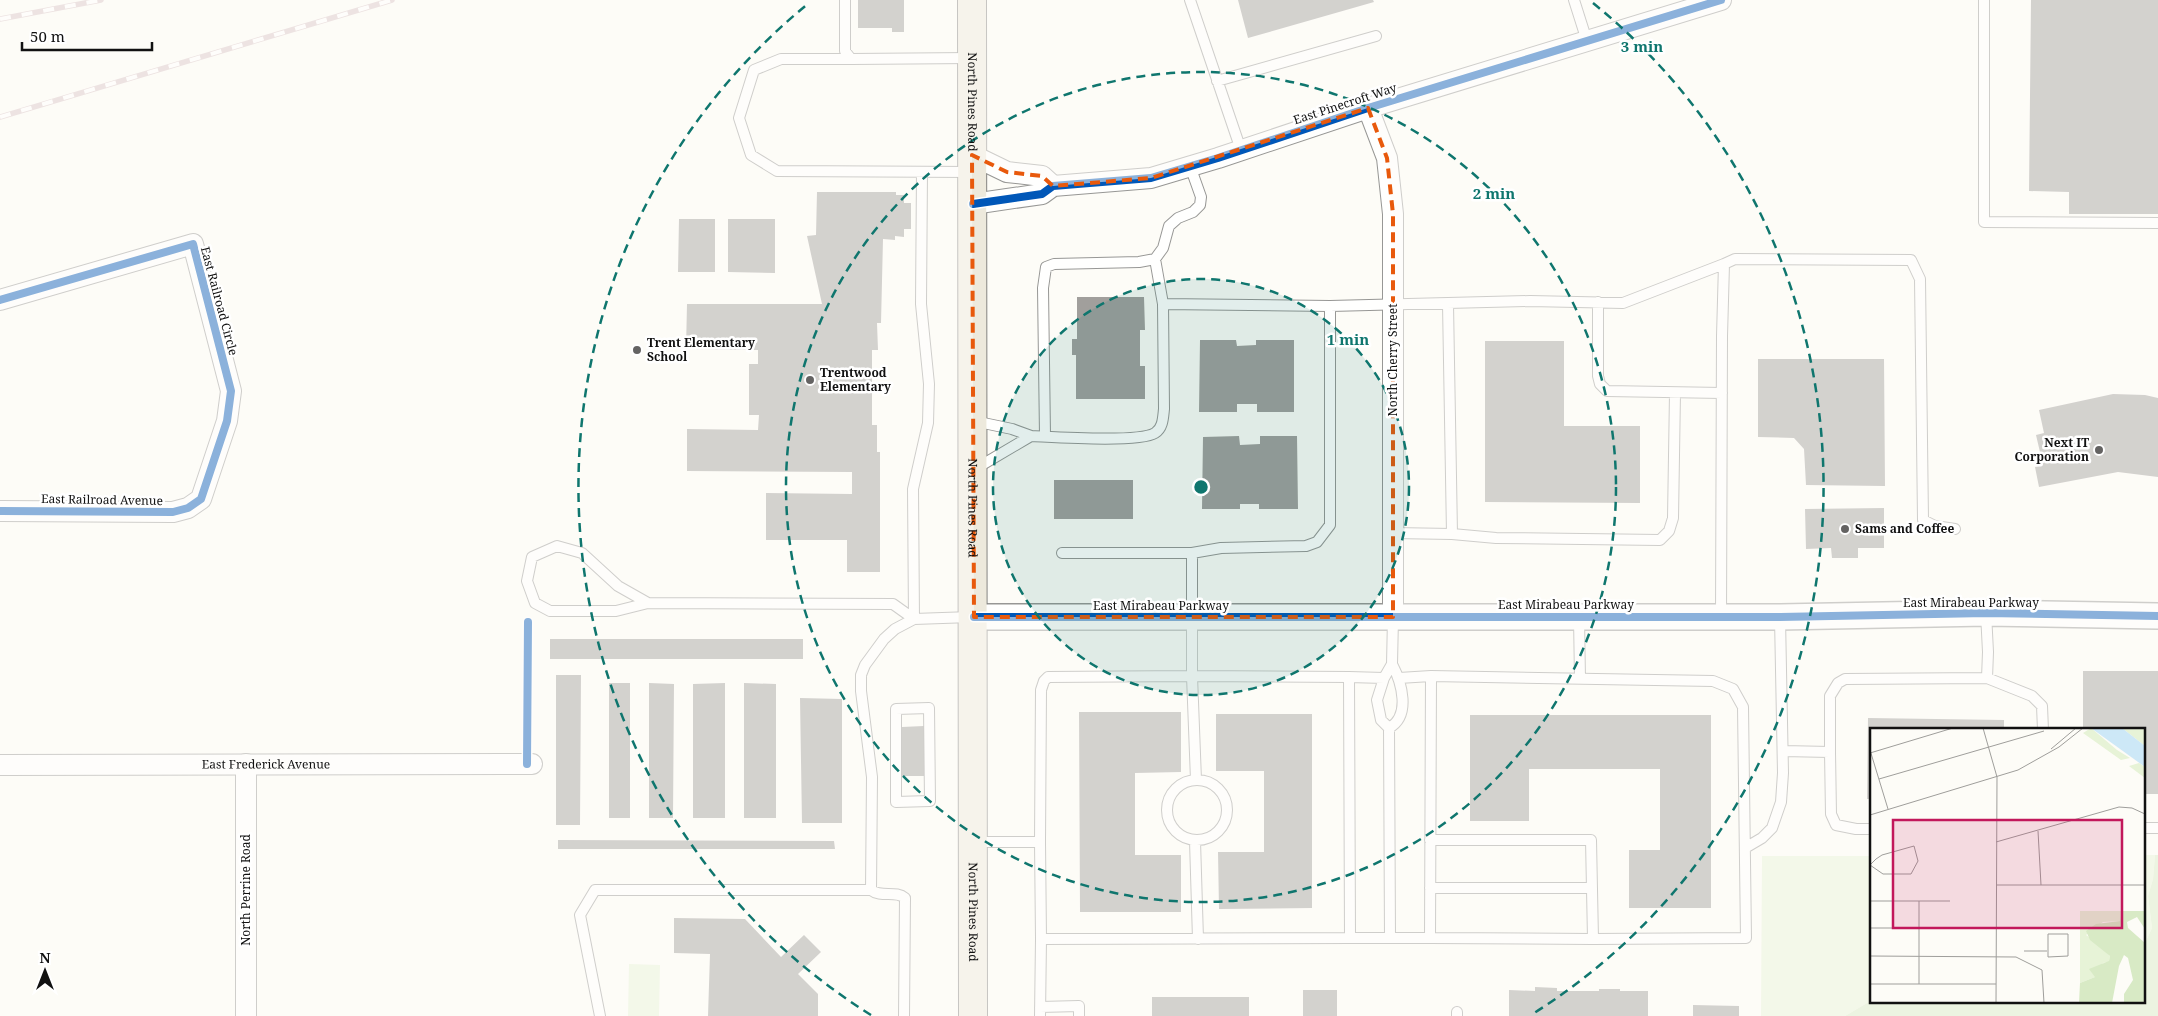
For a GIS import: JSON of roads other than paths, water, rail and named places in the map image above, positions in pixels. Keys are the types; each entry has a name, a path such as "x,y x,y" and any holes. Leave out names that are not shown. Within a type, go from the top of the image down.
{"main road":[{"name":"North Pines Road","path":"972,0 974,421 973,1016"}],"street":[{"name":"East Pinecroft Way","path":"973,204 1042,194 1053,186 1151,178 1368,108 1721,0"},
{"name":"North Cherry Street","path":"1368,108 1387,158 1393,214 1393,617"},
{"path":"973,164 1007,172 1042,176 1053,186"},
{"name":"East Railroad Circle","path":"0,300 193,244 231,391 227,421 201,499"},
{"name":"East Railroad Avenue","path":"0,511 173,512 188,508 201,499"},
{"name":"East Mirabeau Parkway","path":"974,617 1780,617 1986,613 2158,616"},
{"name":"East Frederick Avenue","path":"0,764 532,764"},
{"name":"North Perrine Road","path":"246,764 246,1016"}],"lane":[{"path":"845,0 845,52 851,59"},
{"path":"1190,0 1241,150"},
{"path":"1574,0 1587,41"},
{"path":"1984,0 1984,222 2158,223"},
{"path":"1217,81 1376,36"},
{"path":"972,58 781,59 754,70 740,118 751,155 777,171 922,172 973,164"},
{"path":"974,421 1012,429 1032,436 1138,438 1155,433 1159,429 1162,424 1164,409 1163,304 1155,260 1163,248 1169,226 1178,218 1193,212 1200,205 1201,197 1190,166"},
{"path":"914,619 913,489 929,413 929,384 921,304 922,172"},
{"path":"1163,304 1330,306 1530,301 1623,303 1735,259 1911,260 1920,279 1923,520 1936,526 1955,529"},
{"path":"1045,436 1043,288 1046,267 1054,264 1155,260"},
{"path":"1721,617 1724,264"},
{"path":"1598,302 1600,384 1607,391 1722,393"},
{"path":"1448,304 1452,534"},
{"path":"1062,554 1192,554 1221,548 1306,546 1317,542 1330,525 1330,306"},
{"path":"1393,533 1452,534 1496,538 1660,540 1668,531 1673,518 1675,393"},
{"path":"974,469 1032,436"},
{"path":"648,602 618,586 582,553 557,546 532,557 527,581 535,603 550,611 616,611 648,602 893,604 914,619"},
{"path":"1192,554 1190,617 1196,780"},
{"path":"1986,613 1987,678"},
{"path":"871,890 872,777 862,709 861,675 865,664 884,639 895,629 914,619 974,617"},
{"path":"1389,728 1397,724 1400,718 1402,697 1399,678 1392,664 1393,617"},
{"path":"1579,617 1580,679"},
{"path":"1745,848 1762,838 1772,828 1781,802 1780,617"},
{"path":"1390,938 1389,728 1381,720 1377,700 1384,678 1392,664"},
{"path":"1079,1016 1079,1006 1040,1012 1041,690 1044,681 1053,676 1384,678"},
{"path":"1430,938 1431,676"},
{"path":"1041,939 1430,938 1593,940 1746,938 1743,707 1733,689 1713,681 1431,676 1399,678"},
{"path":"1349,677 1350,938"},
{"path":"1870,829 1856,829 1836,825 1831,814 1830,696 1838,683 1845,679 1987,678 2032,696 2042,706 2043,728"},
{"path":"929,708 930,801 896,802 896,709 929,708"},
{"path":"1782,751 1830,752"},
{"path":"1196,780 1206,781 1215,785 1222,792 1228,810 1222,829 1214,836 1195,841 1185,838 1174,829 1167,815 1167,805 1177,787 1196,780"},
{"path":"1430,840 1591,840 1593,940"},
{"path":"1195,841 1198,939"},
{"path":"974,842 1040,842"},
{"path":"600,1016 580,915 596,890 611,888 871,890 876,894 901,894 905,898 904,1016"},
{"path":"1430,888 1592,888"}],"railway":[{"path":"0,19 101,0"},
{"path":"0,117 392,0"}],"place":[{"name":"Trent Elementary School","path":"637,350"},
{"name":"Trentwood Elementary","path":"810,380"},
{"name":"Next IT Corporation","path":"2099,450"},
{"name":"Sams and Coffee","path":"1845,529"}]}
